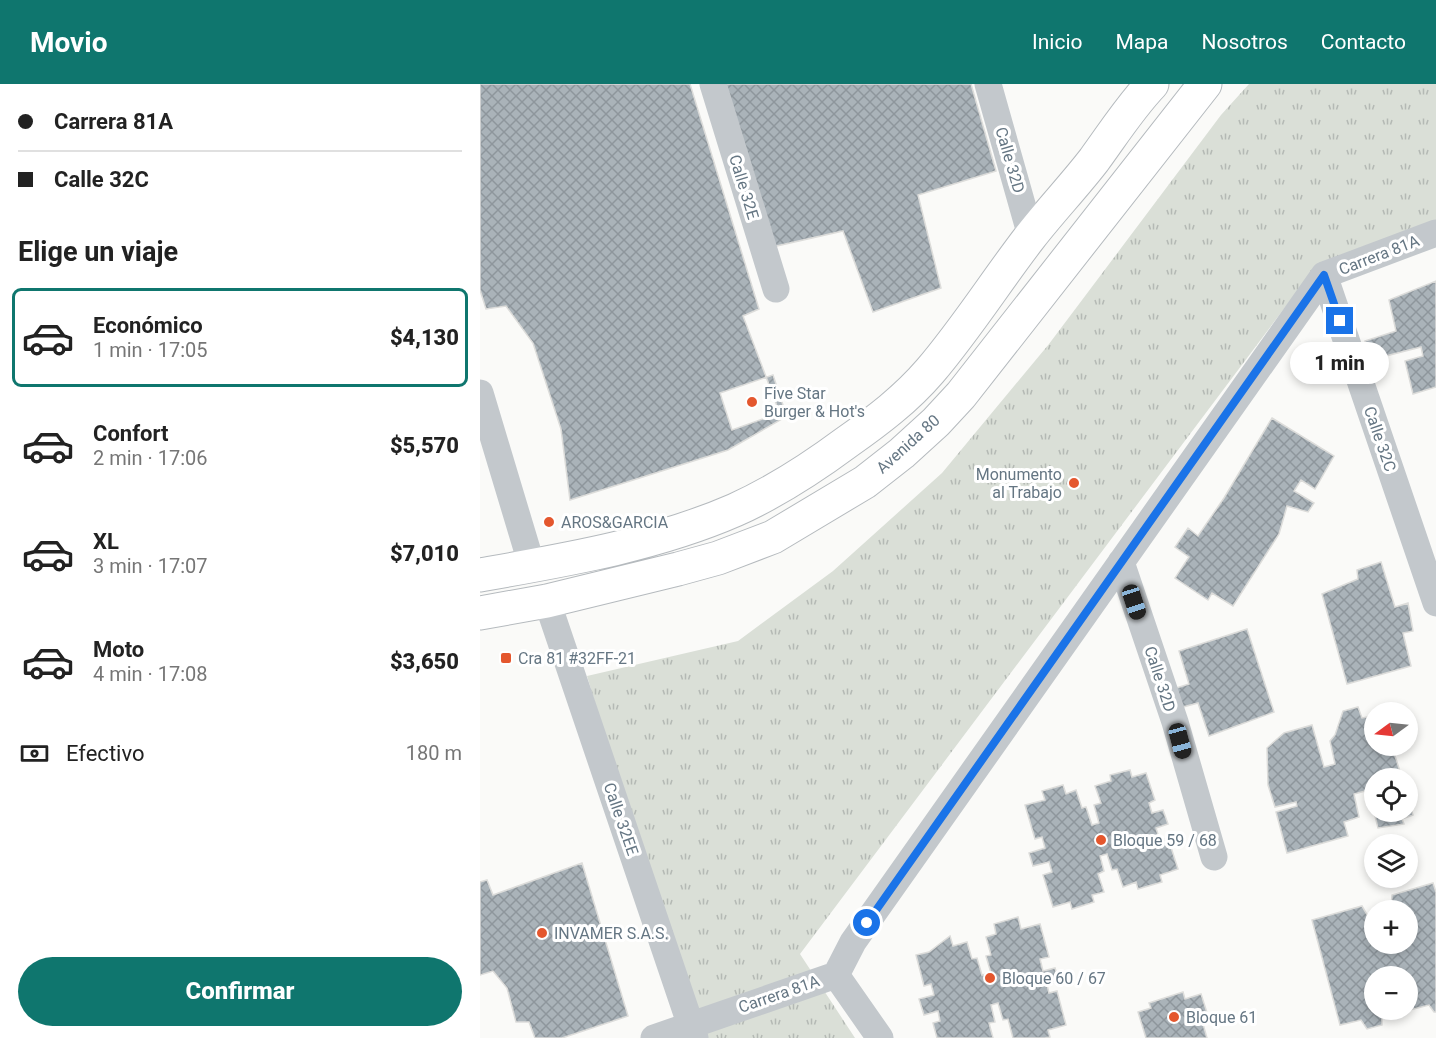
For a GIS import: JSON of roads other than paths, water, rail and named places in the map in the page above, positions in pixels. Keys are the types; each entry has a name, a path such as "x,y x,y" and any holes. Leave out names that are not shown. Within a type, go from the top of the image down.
{"main road":[{"path":"480,575 618,548 733,510 771,492 818,464 865,431 898,404 929,372 1031,236 1093,161 1138,98 1152,84"},
{"name":"Avenida 80","path":"480,613 547,601 718,558 773,537 865,482 902,453 961,395 1206,84"}],"street":[{"name":"Calle 32E","path":"713,84 776,289"},
{"name":"Calle 32D","path":"988,84 1031,236"},
{"name":"Carrera 81A","path":"654,1038 693,1032 836,975 854,942 1324,275 1436,233"},
{"name":"Calle 32C","path":"1324,275 1436,603"},
{"path":"480,393 532,566"},
{"name":"Calle 32D","path":"1121,562 1174,722 1214,857"},
{"name":"Calle 32EE","path":"547,601 693,1032"},
{"path":"836,975 880,1038"}],"place":[{"name":"Five Star Burger & Hot's","path":"752,402"},
{"name":"Monumento al Trabajo","path":"1074,483"},
{"name":"AROS&GARCIA","path":"549,522"},
{"name":"Cra 81 #32FF-21","path":"506,658"},
{"name":"Bloque 59 / 68","path":"1101,840"},
{"name":"INVAMER S.A.S.","path":"542,933"},
{"name":"Bloque 60 / 67","path":"990,978"},
{"name":"Bloque 61","path":"1174,1017"}]}
